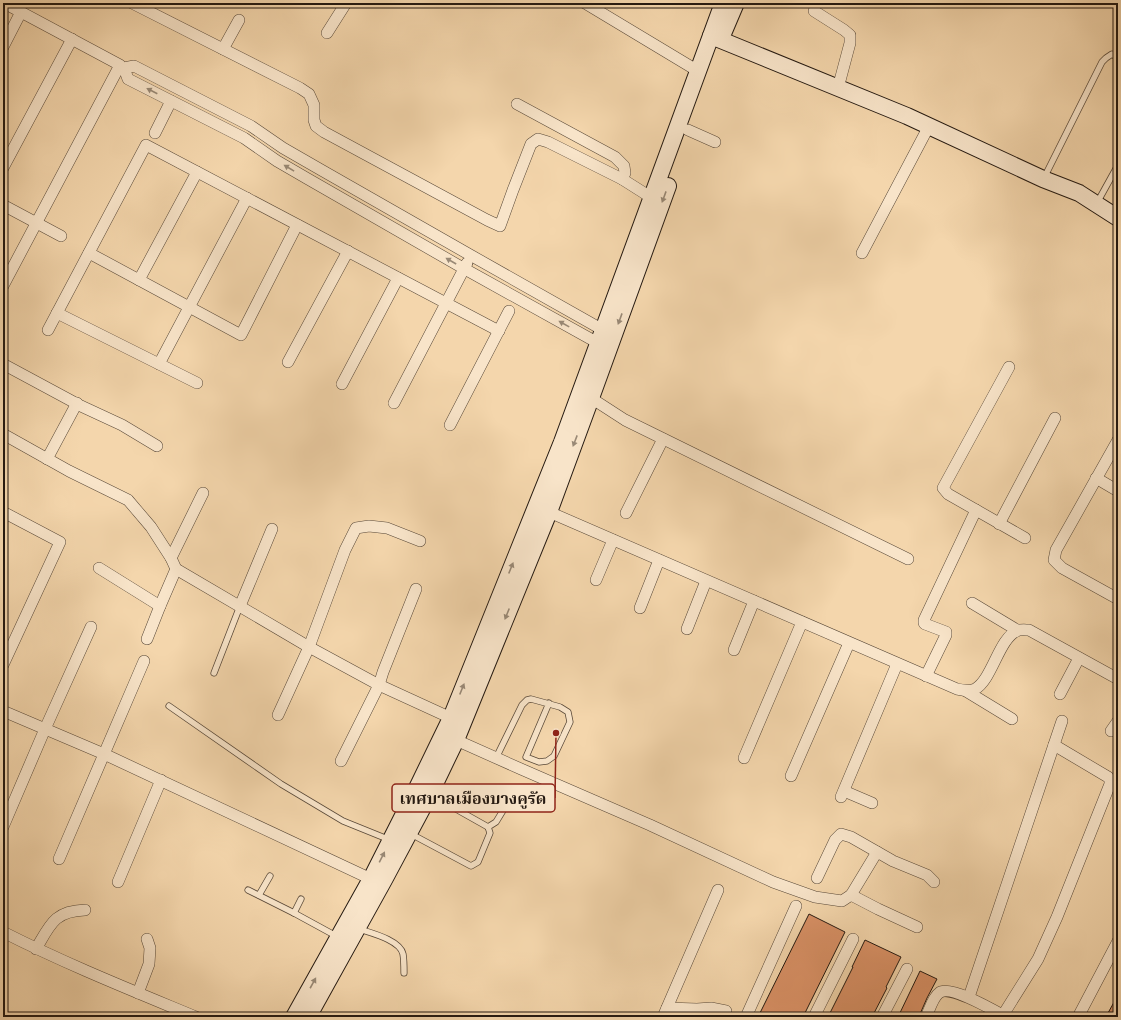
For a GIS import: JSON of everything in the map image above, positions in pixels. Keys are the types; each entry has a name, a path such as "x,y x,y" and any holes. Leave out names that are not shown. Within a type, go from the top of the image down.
{"street":[{"path":"4,3 122,66 134,66 251,126 283,148 471,256 601,336"},
{"path":"132,3 300,88 308,94 314,105 314,120 316,126 324,132 500,226 531,144 538,139 548,142 622,179 652,198"},
{"path":"327,33 346,3"},
{"path":"585,3 698,71"},
{"path":"294,1017 457,721 542,509 591,398 688,130 716,38 723,3"},
{"path":"542,509 562,442 698,71 736,3"},
{"path":"814,11 850,35 850,43 838,88"},
{"path":"3,47 21,12"},
{"path":"223,49 240,20"},
{"path":"716,38 929,126 1043,179 1079,193 1118,218"},
{"path":"3,168 72,39"},
{"path":"122,66 128,79 244,138 277,161 464,269 601,336"},
{"path":"3,286 122,66"},
{"path":"155,133 171,101"},
{"path":"517,104 615,157 624,166 625,173 622,179"},
{"path":"862,253 929,126"},
{"path":"688,130 715,142"},
{"path":"48,330 146,146 499,331"},
{"path":"308,179 316,166"},
{"path":"139,280 197,172"},
{"path":"331,193 338,179"},
{"path":"159,364 247,198"},
{"path":"3,205 61,236"},
{"path":"89,253 240,335 297,224"},
{"path":"288,362 348,251"},
{"path":"394,403 471,256"},
{"path":"342,384 398,278"},
{"path":"450,425 509,311"},
{"path":"57,313 197,383"},
{"path":"3,364 122,425 158,446"},
{"path":"1009,367 943,488 948,494 1025,538"},
{"path":"591,398 625,420 908,559"},
{"path":"47,459 77,403"},
{"path":"999,524 1055,418"},
{"path":"3,434 47,459 128,500 151,527 171,558 176,569 309,647 378,685 457,721"},
{"path":"626,513 663,439"},
{"path":"1118,440 1056,550 1054,560 1062,568 1118,599"},
{"path":"1096,478 1118,491"},
{"path":"171,558 203,493"},
{"path":"542,509 897,664 957,689 966,691 1012,719"},
{"path":"926,676 946,635 946,632 925,624 924,620 976,510"},
{"path":"3,512 60,542 3,665"},
{"path":"278,715 309,647 345,550 356,528 369,526 387,528 420,541"},
{"path":"240,606 272,529"},
{"path":"596,580 613,540"},
{"path":"640,608 659,560"},
{"path":"99,568 160,606"},
{"path":"147,640 176,569"},
{"path":"687,628 706,581"},
{"path":"341,760 378,685 416,589"},
{"path":"734,650 754,601"},
{"path":"972,602 1017,630 1029,630 1118,679"},
{"path":"744,758 802,622"},
{"path":"3,827 91,627"},
{"path":"966,691 975,690 983,682 1008,638 1017,630"},
{"path":"791,776 849,643"},
{"path":"1060,694 1079,658"},
{"path":"59,859 144,661"},
{"path":"872,802 842,794 897,664"},
{"path":"3,711 161,780 371,879"},
{"path":"1111,731 1118,720"},
{"path":"969,997 1062,721"},
{"path":"450,736 496,758 650,825 780,884 815,897 842,900 851,894 877,852"},
{"path":"308,1017 431,792 450,736"},
{"path":"926,1017 937,994 940,991 946,990 969,997 999,1015 1038,960 1057,917 1110,784 1108,777 1054,745"},
{"path":"118,882 161,780"},
{"path":"817,878 835,840 841,834 851,837 893,861 927,875 934,882"},
{"path":"665,1013 718,890"},
{"path":"851,894 878,909 917,927"},
{"path":"746,1017 796,906"},
{"path":"36,949 51,924 59,916 68,912 85,910"},
{"path":"3,932 36,949 126,989 196,1017"},
{"path":"138,993 149,964 150,948 147,939"},
{"path":"814,1017 853,939"},
{"path":"1078,1017 1118,941"},
{"path":"882,1017 907,968"},
{"path":"665,1013 711,1008 726,1011"}],"lane":[{"path":"1043,179 1102,62 1112,54 1118,58"},
{"path":"1096,204 1118,165"},
{"path":"214,672 240,606"},
{"path":"496,758 522,705 527,700 531,699 549,703 568,712 570,722 554,756 547,761 540,762 526,757"},
{"path":"521,769 549,703"},
{"path":"169,706 281,784 343,821 391,840"},
{"path":"488,827 496,822 510,799"},
{"path":"409,833 471,866 478,862 490,833 488,827 456,809"},
{"path":"259,895 270,876"},
{"path":"248,890 338,937"},
{"path":"294,913 301,899"},
{"path":"357,928 396,944 403,952 404,973"}],"building":[{"path":"809,914 845,932 803,1017 758,1017"},
{"path":"865,940 901,957 886,987 887,988 872,1017 828,1017 853,967"},
{"path":"920,971 937,979 918,1017 898,1017"},
{"path":"1118,995 1118,1017 1117,1017 1108,1013"}],"place":[{"name":"เทศบาลเมืองบางคูรัด","path":"556,733"}]}
